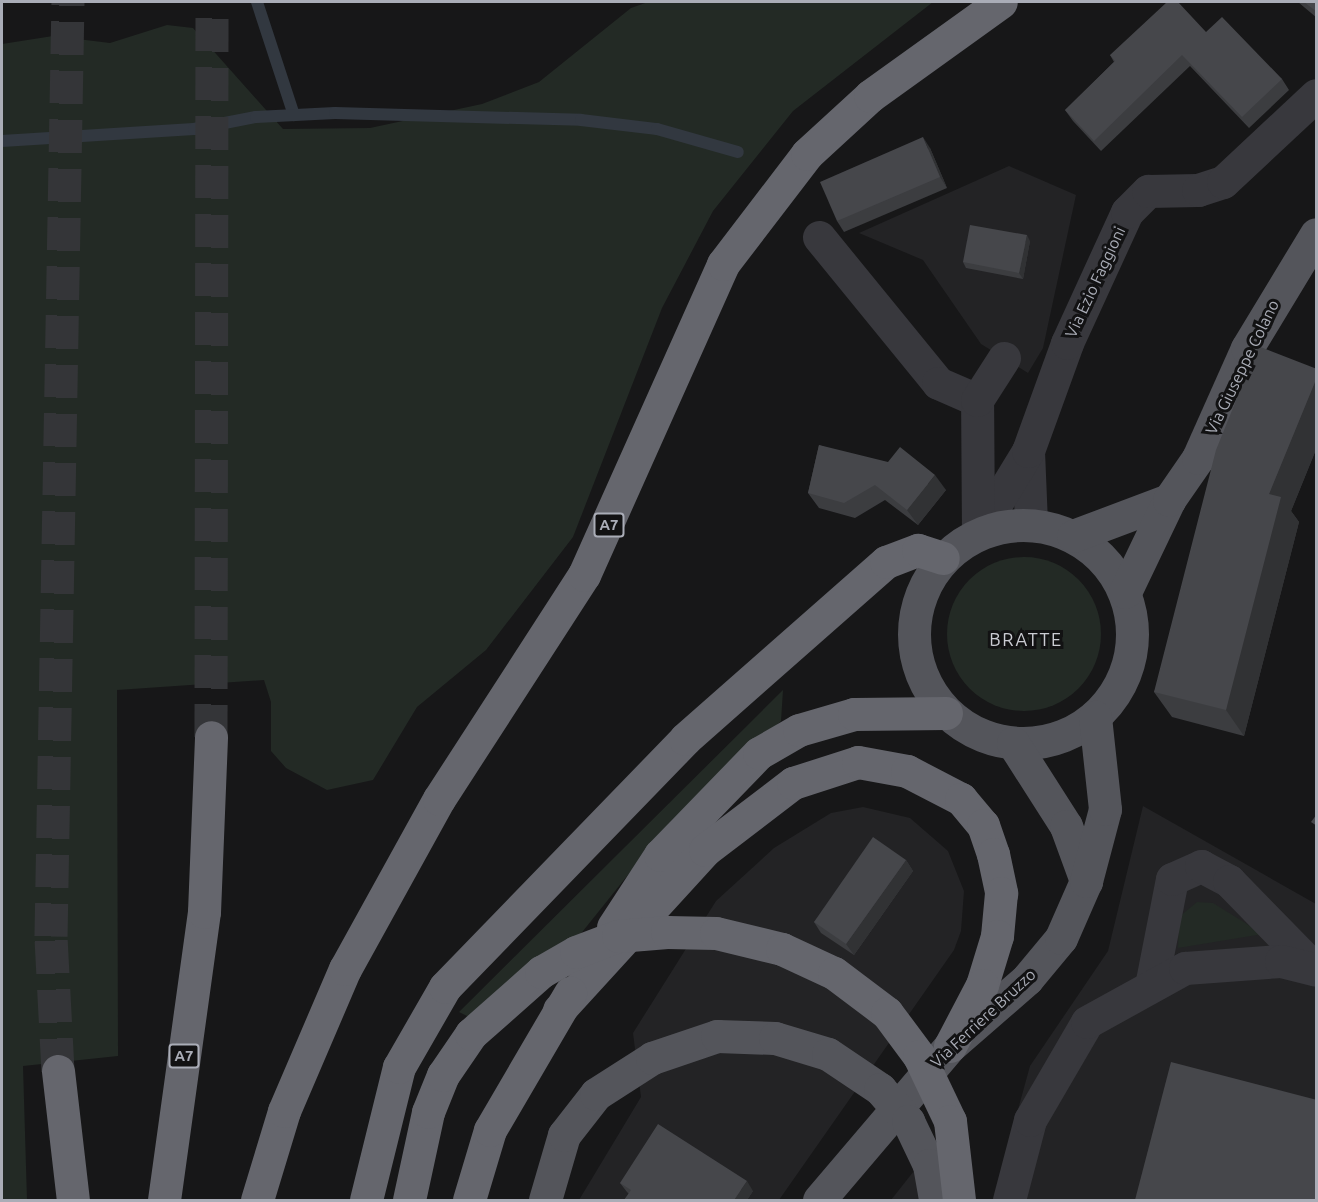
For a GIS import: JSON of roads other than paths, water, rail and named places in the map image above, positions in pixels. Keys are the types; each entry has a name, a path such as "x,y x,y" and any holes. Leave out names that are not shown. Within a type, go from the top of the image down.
{"highway":[{"name":"A7","path":"257,1200 285,1111 345,969 439,799 584,575 723,264 815,147 870,96 1001,2"},
{"path":"366,1200 399,1067 445,987 685,739 886,562 918,550 944,558"},
{"path":"469,1200 490,1130 559,1010 660,855 759,753 799,730 854,714 946,713"},
{"name":"A7","path":"164,1200 204,912 211,737"},
{"path":"559,1010 705,850 793,783 858,762 907,771 961,799 983,825 993,854 1001,893 998,936 982,985 950,1046"},
{"path":"409,1200 429,1112 443,1074 471,1034 541,972 576,952 618,936 667,932 716,933 782,949 834,973 887,1013 919,1056 950,1121 958,1200"},
{"path":"58,1071 73,1200"}],"main road":[{"name":"Via Giuseppe Colano","path":"1125,592 1169,500 1197,458 1247,348 1317,234"},
{"path":"1073,536 1169,500"},
{"path":"1031,524 1073,536 1094,550 1125,592 1132,625 1130,659 1117,691 1095,717 1042,742 1013,743 977,734 946,713 926,686 914,653 914,618 924,586 944,558 978,534 1031,524"},
{"name":"Via Ferriere Bruzzo","path":"819,1200 950,1046 1028,979 1061,938 1086,881 1105,809 1095,717"},
{"path":"1013,743 1066,826 1086,881"},
{"path":"545,1200 564,1135 596,1094 652,1058 717,1036 775,1038 828,1054 879,1089 908,1121 929,1165 935,1200"}],"street":[{"name":"Via Ezio Faggioni","path":"978,534 1028,451 1067,343 1127,212 1148,191 1197,190 1223,182 1317,95"},
{"path":"819,237 938,383 977,400"},
{"path":"978,534 977,400 1004,358"},
{"name":"Via Ezio Faggioni","path":"1028,451 1031,524"},
{"path":"1151,987 1172,879 1201,866 1229,881 1316,970"},
{"path":"1009,1200 1030,1120 1087,1022 1185,968 1281,961 1316,970"}],"waterway":[{"path":"257,2 294,115"},
{"path":"2,141 194,129 256,117 335,113 581,120 657,129 738,152"}],"tunnel":[{"path":"58,1071 51,936 68,2"},
{"path":"211,737 212,2"}],"district":[{"name":"BRATTE","path":"1026,639"}]}
